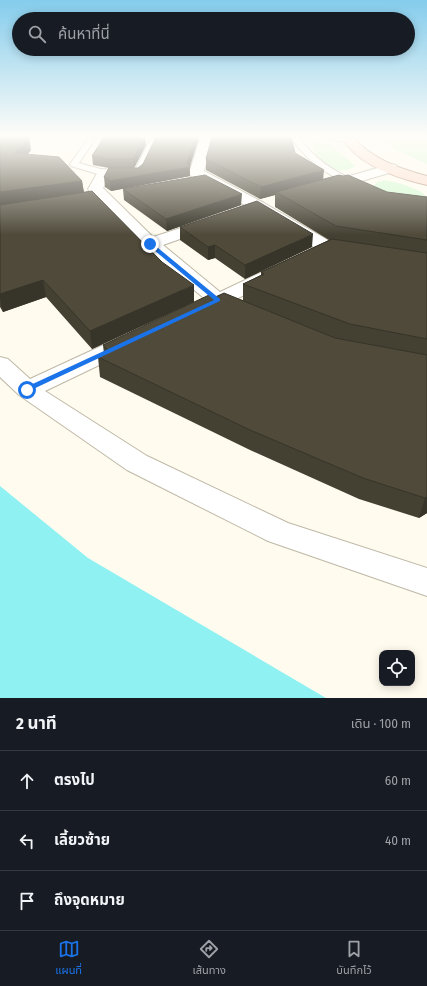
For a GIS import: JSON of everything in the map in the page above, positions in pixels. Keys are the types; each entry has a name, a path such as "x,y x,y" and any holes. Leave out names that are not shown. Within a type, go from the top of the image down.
{"main road":[{"path":"395,170 427,181"}],"street":[{"path":"197,170 196,173 206,180 258,206 328,248 366,254"},
{"path":"310,191 355,183 387,170"},
{"path":"104,173 95,189 150,244 218,300 254,315"},
{"path":"183,184 206,180"},
{"path":"150,244 258,206 280,200"},
{"path":"307,258 328,248"},
{"path":"190,313 286,267"},
{"path":"27,390 147,333"},
{"path":"0,364 27,390 137,463 279,532 427,582"}],"lane":[{"path":"93,170 104,173 138,173 139,170"},
{"path":"330,170 355,183"}],"green space":[{"path":"334,170 347,170 342,171"},
{"path":"385,180 413,188 427,197 416,203 374,186 377,182"}],"water":[{"path":"0,486 88,558 326,698 0,698"}],"building":[{"path":"0,170 71,170 82,181 0,192"},
{"path":"108,170 175,170 110,181 104,177"},
{"path":"227,170 324,170 261,187"},
{"path":"205,175 242,194 166,219 123,189"},
{"path":"339,175 348,175 387,192 427,197 427,240 336,226 276,192"},
{"path":"92,191 162,262 194,285 90,331 43,280 0,294 0,205"},
{"path":"257,201 313,234 245,265 215,245 208,247 180,227"},
{"path":"332,239 427,253 427,339 350,324 243,284 264,274 261,272"},
{"path":"224,293 335,338 427,355 427,497 425,498 363,478 250,430 98,357 109,351 103,345 209,295 213,298"}],"route":[{"path":"27,390 218,300 150,244"}]}
